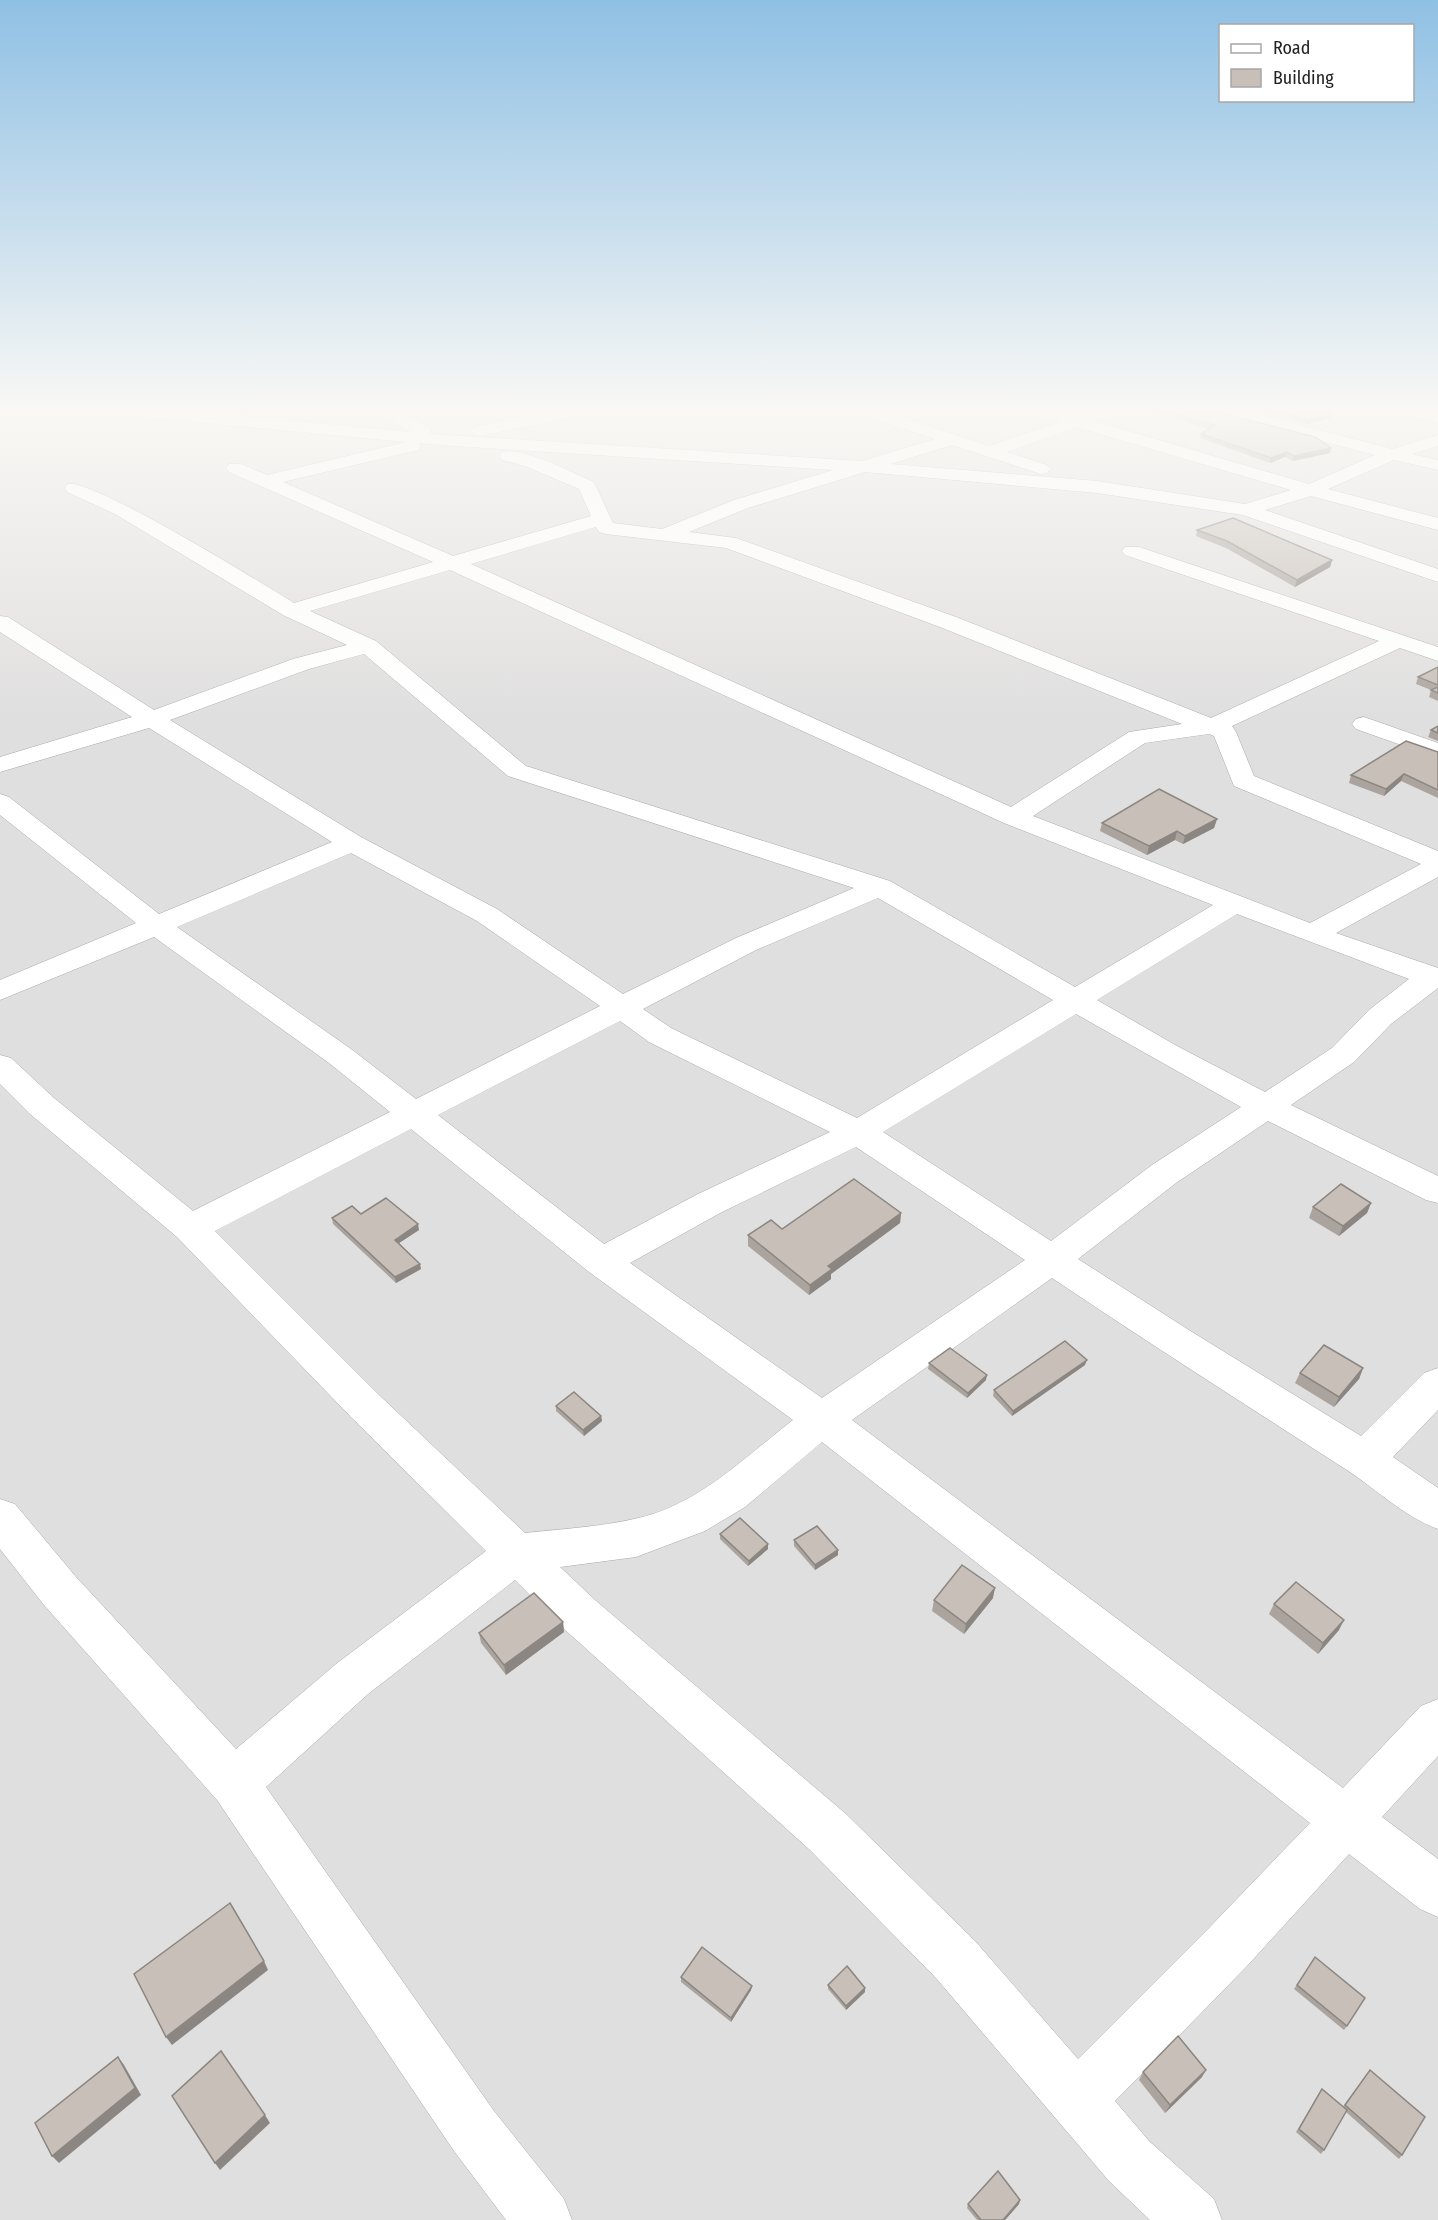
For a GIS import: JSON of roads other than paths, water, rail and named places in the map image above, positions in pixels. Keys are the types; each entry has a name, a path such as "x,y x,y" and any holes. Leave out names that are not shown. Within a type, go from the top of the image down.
{"street":[{"path":"125,512 291,610 368,646 517,771 880,887 1073,1001 1266,1106 1438,1191"},
{"path":"335,512 1013,817 1312,934 1435,977"},
{"path":"599,512 606,528 729,542 948,622 1224,732 1243,781 1438,861"},
{"path":"664,535 722,512"},
{"path":"1251,512 1438,576"},
{"path":"1393,512 1438,524"},
{"path":"291,610 602,519"},
{"path":"1132,551 1438,654"},
{"path":"0,622 352,843 487,915 660,1035 858,1132 1178,1343 1364,1459 1438,1511"},
{"path":"1013,817 1138,737 1211,727 1398,641"},
{"path":"0,765 152,719 301,664 368,646"},
{"path":"1364,724 1438,751"},
{"path":"0,802 157,926 340,1056 602,1262 822,1419 1438,1891"},
{"path":"0,991 352,843"},
{"path":"1312,934 1438,866"},
{"path":"190,1228 746,944 880,887"},
{"path":"602,1262 710,1203 858,1132 1234,904"},
{"path":"234,1783 352,1679 517,1552 636,1538 690,1518 730,1494 822,1419 942,1338 1051,1260 1164,1174 1343,1055 1380,1017 1435,977"},
{"path":"0,1065 42,1106 190,1228 365,1406 579,1614 828,1832 955,1959 1129,2161 1192,2220"},
{"path":"1364,1459 1438,1384"},
{"path":"0,1517 60,1591 234,1783 474,2132 543,2220"},
{"path":"1076,2101 1228,1947 1438,1722"}]}
